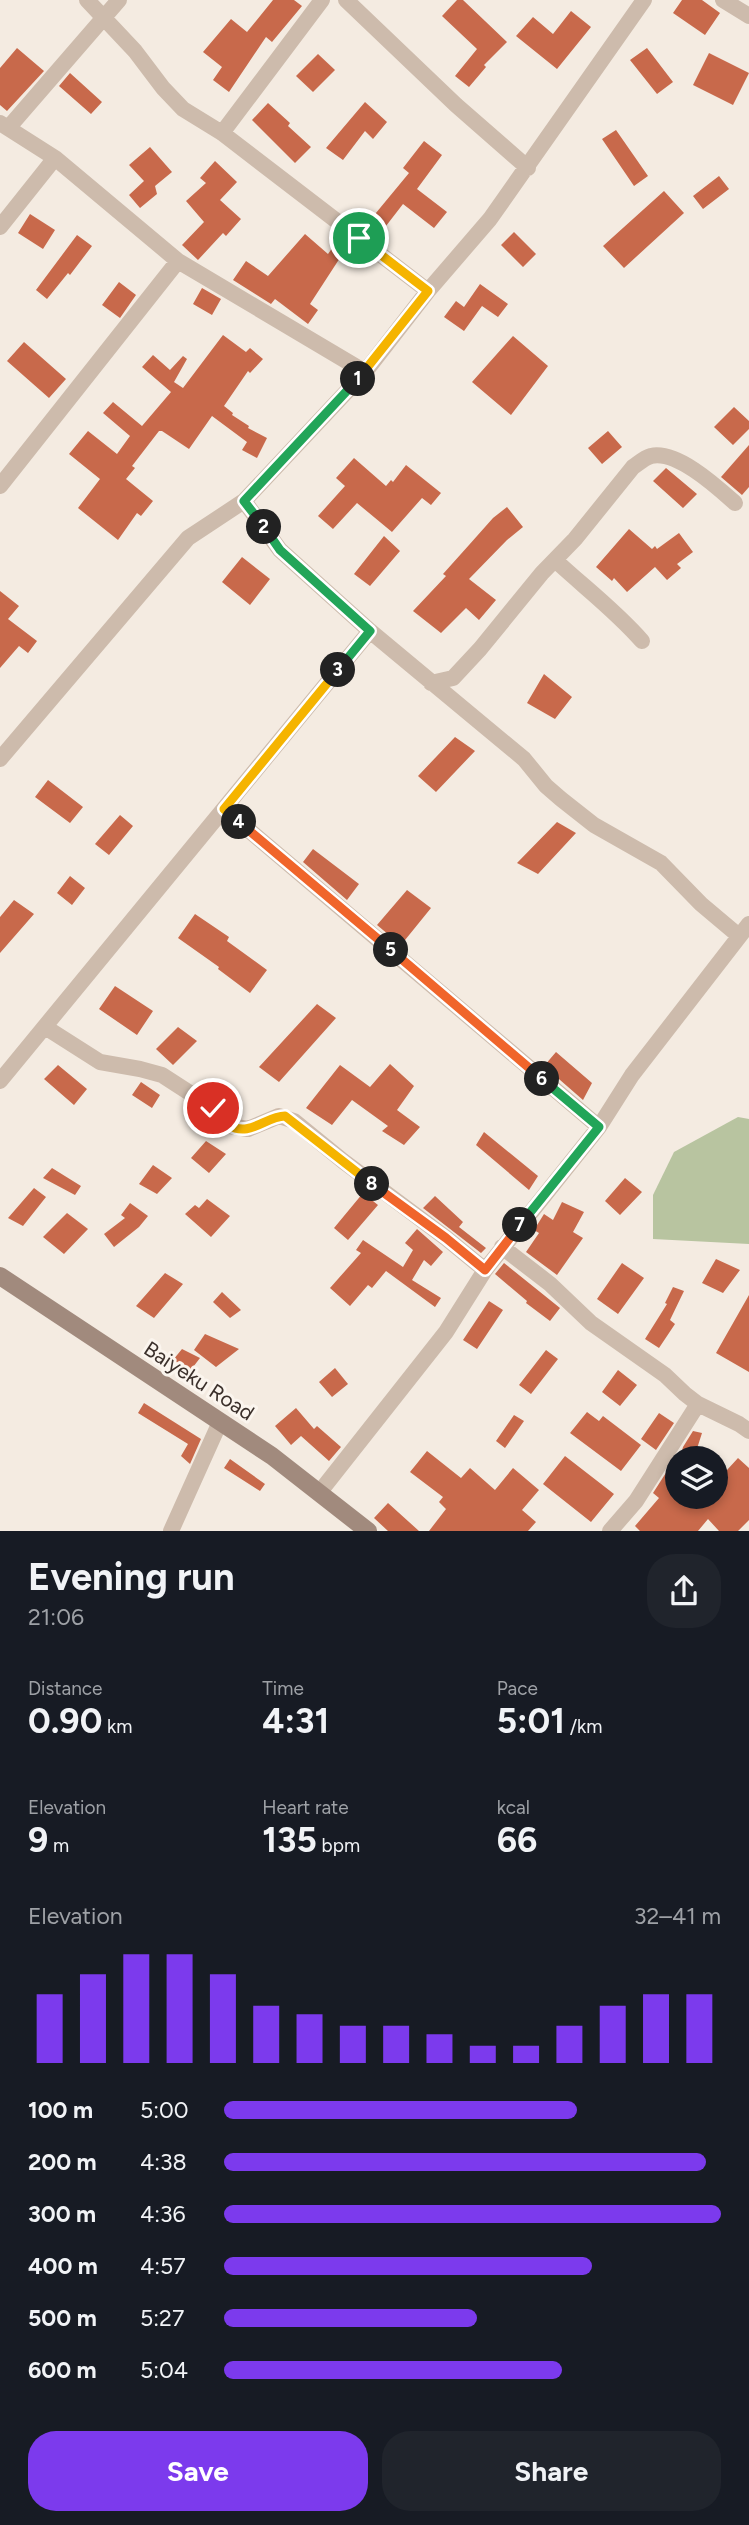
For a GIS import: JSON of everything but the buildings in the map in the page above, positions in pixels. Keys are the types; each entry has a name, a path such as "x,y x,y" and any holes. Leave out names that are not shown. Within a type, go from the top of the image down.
{"main road":[{"name":"Baiyeku Road","path":"0,1276 272,1456 363,1529"}],"street":[{"path":"87,0 135,51 183,109 222,133 428,291"},
{"path":"119,0 5,125 55,158 178,261 365,372"},
{"path":"222,133 322,0"},
{"path":"345,0 456,105 528,168"},
{"path":"0,759 188,538 244,501 365,372 428,291 490,219 644,0"},
{"path":"723,0 749,16"},
{"path":"0,227 55,158"},
{"path":"0,486 178,261"},
{"path":"431,683 453,678 575,539 633,467 650,456 668,457 681,463 710,481 735,503"},
{"path":"244,501 280,550 370,631 524,759 561,799 594,825 661,863 701,904 744,930 632,1075 599,1127 502,1247 446,1332 319,1493"},
{"path":"555,560 594,596 621,616 642,641"},
{"path":"0,1081 370,631"},
{"path":"224,809 599,1127"},
{"path":"45,1027 100,1062 162,1075 213,1108 230,1126 248,1129 285,1116 485,1270"},
{"path":"502,1247 550,1284 591,1322 664,1375 698,1404 746,1425"},
{"path":"610,1531 636,1501 698,1404"},
{"path":"171,1531 220,1422"}],"green space":[{"path":"738,1117 749,1119 749,1244 653,1239 653,1195 674,1152"}],"route":[{"path":"213,1108 230,1126 238,1129 248,1129 279,1116 294,1121 485,1270 599,1127 224,809 370,631 280,550 244,501 365,372 428,291 359,238"}]}
